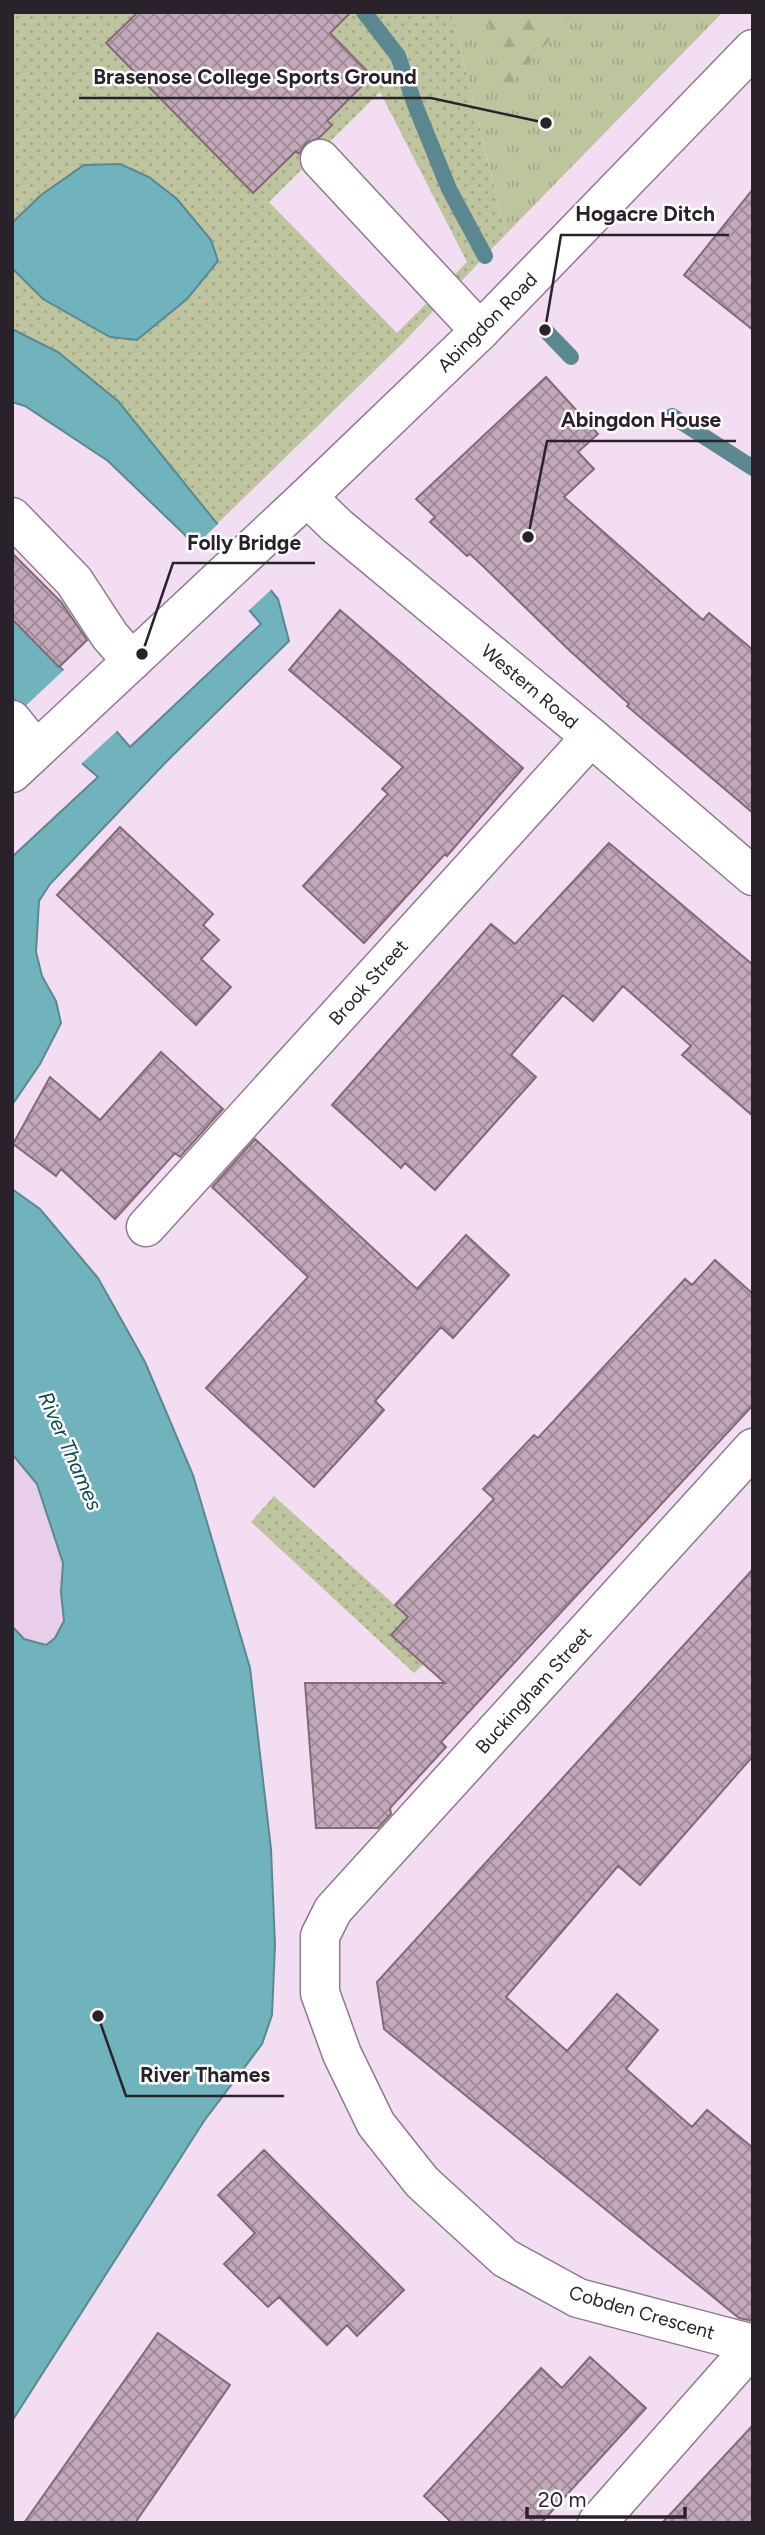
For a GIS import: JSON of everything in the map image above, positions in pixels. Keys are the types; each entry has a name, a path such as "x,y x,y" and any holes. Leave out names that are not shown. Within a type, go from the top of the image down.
{"street":[{"name":"Abingdon Road","path":"24,762 480,331 753,49"},
{"path":"320,159 480,331"},
{"name":"Western Road","path":"307,497 337,526 753,876"},
{"path":"12,516 75,581 110,636 132,661"},
{"path":"12,720 24,762"},
{"name":"Brook Street","path":"146,1227 591,737"},
{"name":"Buckingham Street","path":"320,1936 333,1910 753,1448"},
{"name":"Cobden Crescent","path":"320,1936 320,1993 342,2054 376,2124 422,2182 505,2258 578,2298 753,2345"},
{"path":"597,2523 753,2345"}],"shaded area":[{"path":"12,1454 37,1484 63,1563 61,1592 64,1621 55,1638 46,1645 24,1639 12,1626"}],"green space":[{"path":"12,12 138,12 106,44 253,193 296,151 301,155 332,126 327,121 372,77 330,33 345,18 340,12 451,12 506,234 403,343 217,524 181,481 58,352 12,329 12,268 43,299 110,337 211,240 177,199 149,177 41,195 12,223","holes":["380,92 467,262 397,333 269,202"]},
{"path":"451,12 723,12 506,234"},
{"path":"486,12 575,12 503,92"},
{"path":"274,1496 408,1617 391,1635 424,1664 414,1673 251,1522"}],"water":[{"path":"120,164 149,177 177,199 211,240 218,261 187,299 137,340 110,337 43,299 12,268 12,223 41,195 84,165"},
{"path":"12,329 58,352 118,401 278,599 289,641 167,761 50,884 39,901 36,952 42,976 56,1001 61,1023 40,1064 12,1105 12,857 98,777 21,711 12,696 12,619 64,671 130,747 261,624 185,535 108,461 25,406 12,402"},
{"path":"12,1189 40,1209 98,1278 145,1362 193,1475 250,1668 271,1849 275,1945 272,2015 262,2044 204,2121 12,2421 12,1626 24,1639 46,1645 55,1638 64,1621 61,1592 63,1563 37,1484 12,1454"}],"pier":[{"path":"220,522 273,588 247,612 192,549"},
{"path":"66,668 119,729 79,766 18,713"}],"building":[{"path":"138,12 351,12 330,33 372,76 327,121 332,125 319,138 306,143 299,154 296,151 253,193 106,43"},
{"path":"753,189 753,330 684,275"},
{"path":"546,377 598,434 578,452 594,469 564,497 703,620 709,613 753,650 753,813 627,706 629,704 470,554 467,556 430,522 435,517 416,499"},
{"path":"12,553 61,602 87,640 59,667 12,619"},
{"path":"340,610 523,768 447,856 445,854 364,943 303,886 388,794 382,789 403,767 289,670"},
{"path":"120,827 213,914 203,925 219,940 201,959 231,987 196,1025 57,895"},
{"path":"609,843 753,965 753,1116 682,1055 691,1046 623,986 593,1021 563,995 511,1055 536,1077 435,1190 405,1163 401,1168 332,1105 491,924 515,944"},
{"path":"161,1052 223,1109 180,1157 175,1153 115,1219 61,1169 56,1176 13,1144 50,1077 100,1120"},
{"path":"255,1139 417,1289 466,1235 509,1275 453,1338 441,1327 375,1401 384,1410 314,1487 206,1388 308,1277 212,1187"},
{"path":"715,1260 753,1294 753,1405 441,1742 446,1747 390,1808 391,1814 378,1828 316,1828 305,1683 445,1683 391,1635 408,1617 395,1605 494,1499 483,1489 534,1435 538,1438 685,1279 692,1285"},
{"path":"753,1569 753,1756 640,1885 618,1866 506,1997 567,2051 617,1994 658,2030 626,2069 692,2127 707,2110 753,2148 753,2321 739,2318 384,2029 377,1982"},
{"path":"264,2150 404,2290 357,2336 347,2325 327,2345 279,2297 268,2307 224,2264 255,2233 218,2195"},
{"path":"158,2333 230,2385 135,2523 24,2523"},
{"path":"590,2357 646,2408 541,2523 452,2523 424,2496 541,2368 562,2388"},
{"path":"753,2425 753,2523 662,2523"}],"waterway":[{"path":"364,12 398,56 449,189 485,256"},
{"path":"545,330 571,357"},
{"path":"672,416 753,468"}],"place":[{"name":"Brasenose College Sports Ground","path":"546,123"},
{"name":"Hogacre Ditch","path":"545,330"},
{"name":"Abingdon House","path":"528,537"},
{"name":"Folly Bridge","path":"142,654"},
{"name":"River Thames","path":"98,2016"}]}
